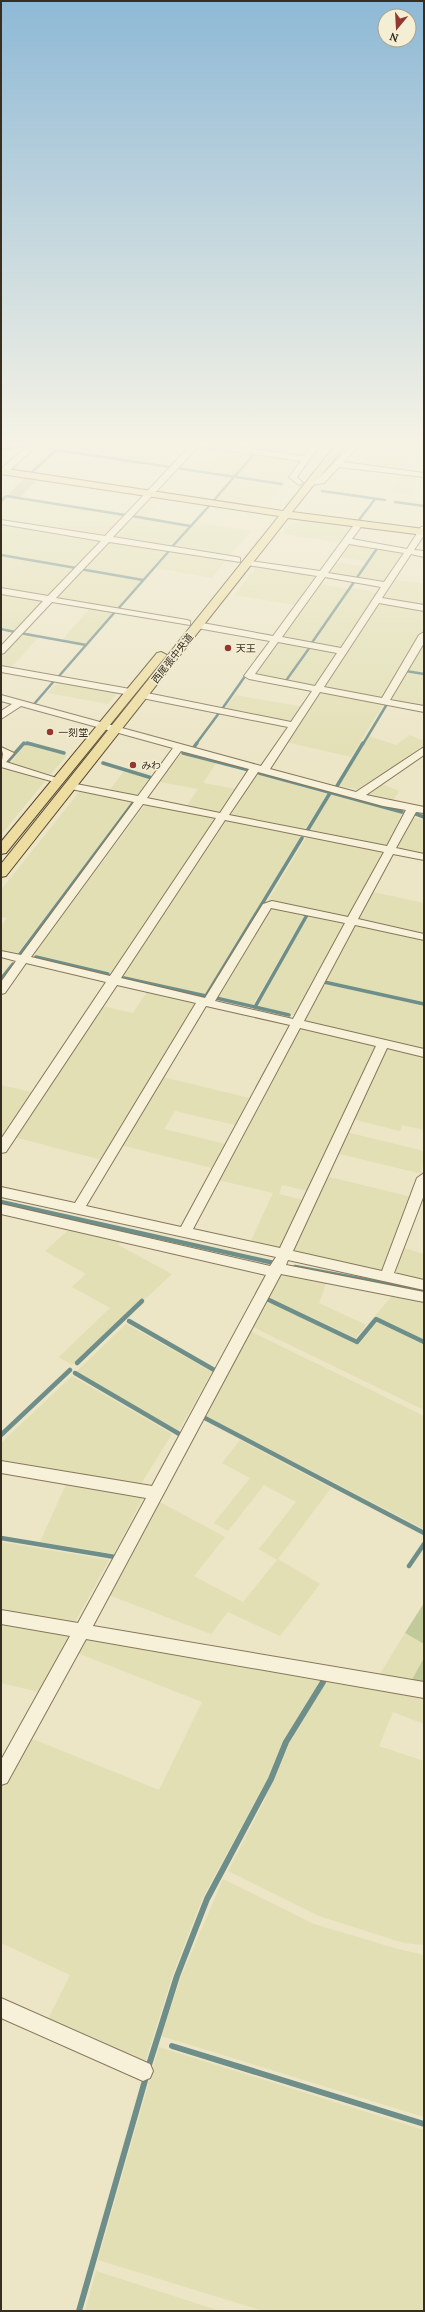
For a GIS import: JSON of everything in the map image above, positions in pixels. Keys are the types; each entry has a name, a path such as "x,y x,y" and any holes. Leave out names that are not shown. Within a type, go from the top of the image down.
{"main road":[{"name":"西尾張中央道","path":"1,873 116,729 192,624 251,550"},
{"name":"西尾張中央道","path":"3,844 130,692 192,624"}],"street":[{"path":"1,651 96,550"},
{"path":"173,550 387,585"},
{"path":"341,550 249,676 424,709"},
{"path":"402,550 424,554"},
{"path":"1,1149 223,816 294,725 409,551"},
{"path":"1,591 343,651"},
{"path":"377,600 424,608"},
{"path":"384,702 424,635"},
{"path":"1,669 130,692"},
{"path":"142,695 294,725"},
{"path":"1,698 102,727 116,729 358,796 412,809 424,810"},
{"path":"1,716 19,703"},
{"path":"1,990 179,747"},
{"path":"1,750 9,753 1,763 58,780"},
{"path":"358,796 424,750"},
{"path":"71,786 424,857"},
{"path":"184,1233 412,809"},
{"path":"78,1209 267,906 272,904 424,937"},
{"path":"1,954 424,1053"},
{"path":"1,1777 82,1631 284,1255 383,1043"},
{"path":"386,1277 424,1178"},
{"path":"1,1192 424,1285"},
{"path":"1,1209 276,1270 424,1297"},
{"path":"1,1467 156,1493"},
{"path":"1,1617 424,1690"},
{"path":"1,2008 143,2072"}],"shaded area":[{"path":"1,550 94,550 77,568 1,555"},
{"path":"98,550 167,550 142,579 80,569"},
{"path":"177,550 235,550 228,558"},
{"path":"343,550 373,550 366,561 338,557"},
{"path":"377,550 395,550 406,552 386,583 358,579"},
{"path":"171,551 225,561 212,578 156,568"},
{"path":"1,556 76,569 50,597 1,590"},
{"path":"335,562 363,566 354,579 327,573"},
{"path":"256,567 275,568 316,575 295,605 234,595"},
{"path":"79,570 141,580 115,610 54,600"},
{"path":"396,580 424,584 424,605 384,599"},
{"path":"319,584 348,589 309,644 280,638"},
{"path":"351,588 379,593 343,648 338,649 313,645"},
{"path":"1,592 43,600 44,602 17,631 1,628"},
{"path":"379,602 424,609 424,631 382,698 326,689 323,687"},
{"path":"90,608 113,612 85,644 62,640"},
{"path":"19,633 39,637 9,670 1,668 1,653"},
{"path":"277,642 308,646 284,682 253,675"},
{"path":"424,644 424,673 409,670"},
{"path":"312,647 339,654 317,686 287,682"},
{"path":"407,672 424,675 424,707 391,699"},
{"path":"58,682 117,693 108,704 48,693"},
{"path":"325,692 384,703 351,757 286,742 320,693"},
{"path":"235,695 303,707 294,722 224,710"},
{"path":"410,735 424,741 424,746 361,790 339,786 369,736 396,745"},
{"path":"26,743 67,755 51,774 10,764"},
{"path":"181,754 216,763 203,783 237,789 223,811 217,812 187,806 198,789 160,782"},
{"path":"6,768 45,781 1,835 1,772"},
{"path":"124,771 150,778 137,796 109,791"},
{"path":"257,774 327,794 304,831 233,816 231,814"},
{"path":"379,783 399,791 393,801 367,794"},
{"path":"80,791 132,802 17,954 1,950 1,927 7,918 1,917 1,890"},
{"path":"331,795 402,813 386,846 308,832"},
{"path":"150,804 217,819 112,973 33,955 145,805"},
{"path":"412,817 424,820 424,855 396,847"},
{"path":"227,820 302,835 205,995 123,976"},
{"path":"307,836 380,851 383,854 349,918 268,901"},
{"path":"373,892 424,903 424,934 360,920 358,918"},
{"path":"271,908 305,915 253,1005 218,997"},
{"path":"309,915 343,922 345,924 295,1015 257,1007"},
{"path":"357,925 424,940 424,1003 323,980 352,926"},
{"path":"321,983 424,1006 424,1048 304,1021 302,1018"},
{"path":"147,992 195,1004 196,1006 102,1160 14,1137 102,1006 133,1013"},
{"path":"302,1027 374,1044 377,1047 308,1191 282,1185 279,1194 303,1200 281,1247 277,1249 250,1243 273,1193 218,1180 298,1028"},
{"path":"389,1047 424,1056 424,1130 402,1125 400,1131 352,1119 384,1049"},
{"path":"163,1077 249,1098 235,1125 175,1111 164,1129 225,1144 212,1168 121,1145"},
{"path":"1,1085 32,1092 1,1138"},
{"path":"346,1132 424,1151 422,1174 336,1153"},
{"path":"325,1176 412,1197 384,1270 378,1271 293,1253 291,1250"},
{"path":"71,1228 115,1238 120,1243 118,1245 172,1274 143,1301 140,1300 72,1365 59,1357 110,1308 72,1287 86,1274 45,1251"},
{"path":"404,1248 424,1254 424,1282 395,1274"},
{"path":"279,1272 327,1281 319,1303 366,1325 356,1338 266,1296"},
{"path":"393,1295 424,1302 424,1340 375,1316"},
{"path":"264,1299 358,1345 377,1322 424,1345 424,1410 253,1327 252,1324"},
{"path":"126,1324 212,1372 178,1432 77,1371"},
{"path":"250,1331 424,1416 424,1529 202,1414"},
{"path":"72,1376 172,1434 139,1487 1,1464 1,1443"},
{"path":"240,1440 331,1488 278,1559 320,1584 280,1636 228,1612 211,1634 106,1594 158,1501 225,1537 194,1576 243,1602 277,1560 259,1549 296,1502 264,1485 228,1531 214,1523 250,1478 222,1463"},
{"path":"68,1480 144,1495 114,1554 40,1542"},
{"path":"1,1542 109,1560 74,1624 1,1611"},
{"path":"1,1622 70,1634 39,1692 1,1683"},
{"path":"405,1633 424,1644 424,1658 410,1683 378,1677"},
{"path":"84,1637 321,1679 283,1741 268,1778 203,1897 173,1974 144,2066 46,2023 70,1975 1,1943 1,1786 28,1737 159,1790 202,1702 75,1652"},
{"path":"327,1680 424,1697 424,1724 393,1712 379,1746 424,1761 424,1945 404,1943 319,1916 228,1871 263,1804 290,1742"},
{"path":"223,1879 314,1924 398,1949 424,1955 424,2117 161,2036 181,1977"},
{"path":"159,2047 424,2130 424,2311 263,2311 98,2260"},
{"path":"96,2271 220,2311 85,2311"}],"green space":[{"path":"424,1603 424,1644 405,1633"},
{"path":"424,1658 424,1686 410,1683"}],"waterway":[{"path":"356,579 376,550"},
{"path":"117,610 169,551"},
{"path":"1,555 76,568"},
{"path":"80,569 143,580"},
{"path":"311,644 354,582"},
{"path":"59,676 114,613"},
{"path":"1,629 15,632"},
{"path":"20,633 86,645"},
{"path":"285,682 310,647"},
{"path":"406,671 424,674"},
{"path":"222,709 248,672"},
{"path":"35,703 54,681"},
{"path":"363,744 387,704 390,704"},
{"path":"196,744 219,713"},
{"path":"8,761 24,743"},
{"path":"194,747 197,743"},
{"path":"337,786 363,743"},
{"path":"24,744 31,744"},
{"path":"31,744 64,753"},
{"path":"183,753 249,770"},
{"path":"103,763 152,778"},
{"path":"259,773 402,812"},
{"path":"307,831 330,793"},
{"path":"20,954 133,803"},
{"path":"416,814 424,817"},
{"path":"124,978 206,996 302,838"},
{"path":"255,1007 307,915 304,914"},
{"path":"36,957 108,974"},
{"path":"1,979 13,964"},
{"path":"324,982 424,1004"},
{"path":"216,998 289,1015"},
{"path":"1,1202 274,1263"},
{"path":"295,1267 424,1291"},
{"path":"267,1299 357,1342 376,1319 424,1342"},
{"path":"77,1363 142,1301"},
{"path":"129,1321 216,1371"},
{"path":"1,1435 70,1370"},
{"path":"75,1373 181,1435"},
{"path":"203,1417 424,1533"},
{"path":"1,1538 115,1557"},
{"path":"409,1566 424,1544"},
{"path":"148,2068 177,1976 207,1899 271,1779 286,1742 323,1682"},
{"path":"172,2046 424,2124"},
{"path":"79,2311 146,2077"}],"place":[{"name":"天王","path":"228,648"},
{"name":"一刻堂","path":"50,732"},
{"name":"みわ","path":"133,765"}]}
